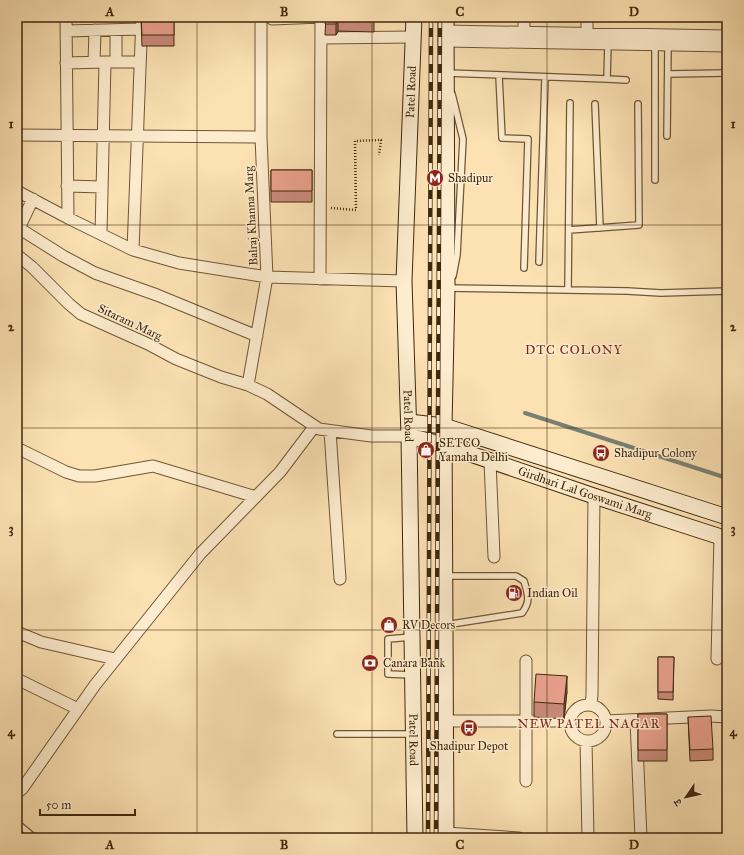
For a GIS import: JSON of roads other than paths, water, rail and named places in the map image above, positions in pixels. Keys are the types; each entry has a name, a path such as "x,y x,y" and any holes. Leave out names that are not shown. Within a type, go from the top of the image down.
{"main road":[{"name":"Patel Road","path":"414,17 404,282 409,429 415,838"},
{"path":"446,30 447,288 444,426 446,836"},
{"name":"Girdhari Lal Goswami Marg","path":"409,429 444,426 727,517"},
{"name":"Girdhari Lal Goswami Marg","path":"409,429 444,445 490,461 724,538"}],"street":[{"path":"66,17 68,218"},
{"path":"133,250 142,17"},
{"path":"266,18 322,17 320,279"},
{"path":"524,17 524,32"},
{"path":"587,17 587,34"},
{"name":"Balraj Khanna Marg","path":"266,18 261,137 267,277 404,282"},
{"path":"66,31 141,29"},
{"path":"95,30 105,62 101,234"},
{"path":"105,62 116,30"},
{"path":"446,30 727,36"},
{"path":"446,30 608,44 727,46"},
{"path":"321,38 413,36"},
{"path":"66,63 140,62"},
{"path":"17,135 67,134 261,137"},
{"path":"67,186 102,187"},
{"path":"17,191 133,250 179,263 267,277 248,385"},
{"path":"33,200 18,228 63,256 95,273 157,295 257,336"},
{"name":"Sitaram Marg","path":"17,255 32,267 81,314 148,344 176,359 248,385 267,394 314,427"},
{"path":"17,793 22,789 115,659 200,554 280,472 314,427 330,431 371,436 409,429"},
{"path":"330,431 340,579"},
{"path":"17,448 66,472 78,476 95,476 153,466 256,497"},
{"path":"490,461 494,557"},
{"path":"590,704 592,695 594,496"},
{"path":"717,659 724,538"},
{"path":"17,632 42,642 115,659"},
{"path":"526,661 526,781"},
{"path":"17,679 78,709"},
{"path":"585,704 596,706 602,710 606,721 604,732 601,736 596,739 586,741 575,736 572,732 570,721 575,710 585,704"},
{"path":"606,721 711,716 727,717"},
{"path":"636,720 641,838"},
{"path":"446,721 570,721"},
{"path":"586,741 588,838"},
{"path":"446,836 519,838"}],"lane":[{"path":"607,79 608,44"},
{"path":"655,45 655,180"},
{"path":"667,136 668,45"},
{"path":"446,73 626,80"},
{"path":"668,74 727,73"},
{"path":"499,76 502,138 528,139 524,268"},
{"path":"539,262 545,78"},
{"path":"568,290 570,104"},
{"path":"595,104 600,228"},
{"path":"569,230 639,225 638,104"},
{"path":"447,288 662,293 727,291"},
{"path":"445,576 516,576 524,581 528,596 528,606 522,613 445,625"},
{"path":"412,637 388,639 388,674 413,675"},
{"path":"337,734 413,734"},
{"path":"17,823 35,838"}],"waterway":[{"path":"525,413 727,478"}],"railway":[{"path":"428,838 431,17"},
{"path":"436,838 440,17"}],"place":[{"name":"Shadipur","path":"435,178"},
{"name":"SETCO Yamaha Delhi","path":"426,450"},
{"name":"Shadipur Colony","path":"601,453"},
{"name":"Indian Oil","path":"514,593"},
{"name":"RV Decors","path":"389,625"},
{"name":"Canara Bank","path":"370,663"},
{"name":"Shadipur Depot","path":"469,728"}],"district":[{"name":"DTC COLONY","path":"574,349"},
{"name":"NEW PATEL NAGAR","path":"589,723"}]}
